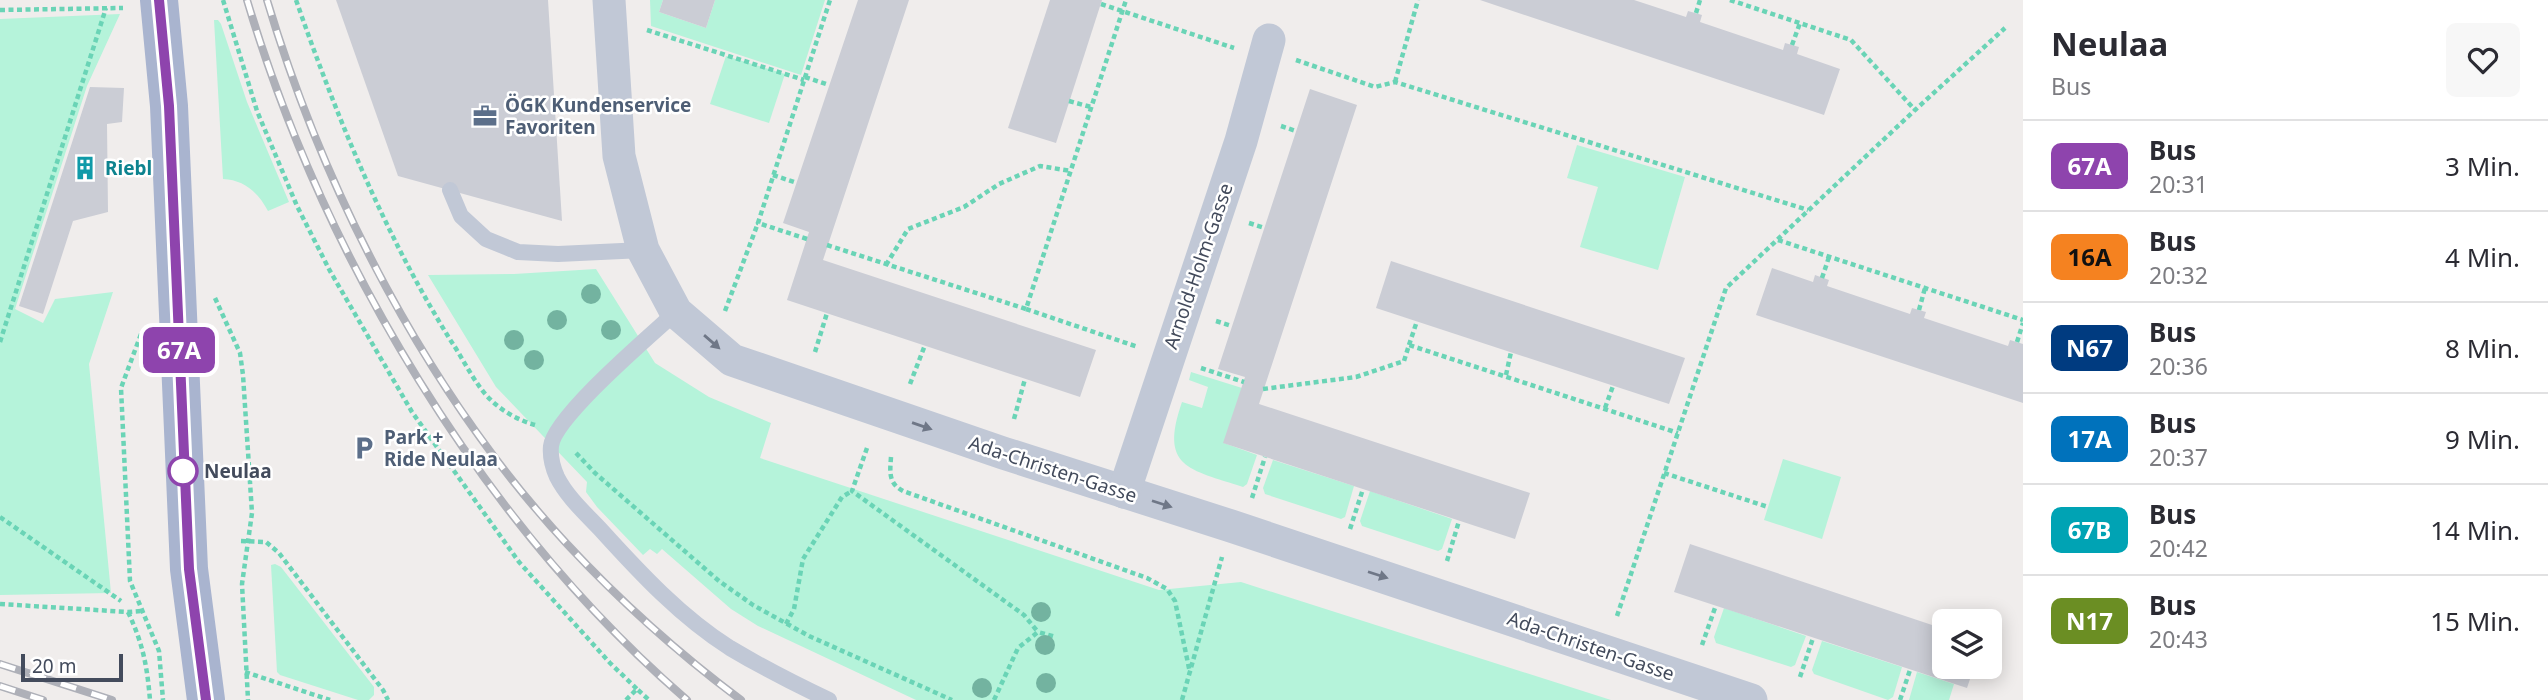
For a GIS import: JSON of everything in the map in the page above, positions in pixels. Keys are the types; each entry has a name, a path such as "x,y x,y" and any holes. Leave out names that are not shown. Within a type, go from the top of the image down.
{"main road":[{"path":"141,4 169,106 189,569 206,700"}],"street":[{"name":"Ada-Christen-Gasse","path":"609,0 619,156 643,250 676,312 732,359 1003,453 1751,700"},
{"name":"Arnold-Holm-Gasse","path":"1124,492 1241,141 1275,52"}],"lane":[{"path":"450,190 461,216 486,239 518,253 643,250"},
{"path":"676,312 581,402 556,431 551,445 557,477 585,513 631,563 696,624 729,647 829,700"}],"path":[{"path":"223,0 257,111 297,206 330,271 412,412 519,562 610,663 649,700"},
{"path":"296,0 349,144 384,217 440,323 492,401 526,422 556,431 596,472 719,581 753,606 786,624 952,700"},
{"path":"713,343 758,223 830,0"},
{"path":"1026,309 1126,0"},
{"path":"1395,82 1418,0"},
{"path":"1696,13 1700,0"},
{"path":"1730,0 1851,40 1914,110"},
{"path":"0,10 106,8 141,4"},
{"path":"1101,4 1275,52 1375,87 1395,82 1808,210"},
{"path":"0,342 106,8"},
{"path":"1792,45 1800,23"},
{"path":"1616,616 1726,288 2005,28"},
{"path":"647,30 829,85"},
{"path":"1069,101 1091,107"},
{"path":"1272,123 1296,131"},
{"path":"886,265 908,229 964,207 999,184 1040,166 1071,171"},
{"path":"773,175 797,183"},
{"path":"758,223 807,239"},
{"path":"1778,240 2023,322 2017,342"},
{"path":"827,245 1146,350"},
{"path":"1822,278 1829,257"},
{"path":"1919,310 1925,288"},
{"path":"214,297 240,353 243,375 252,513 242,584 248,700"},
{"path":"815,353 827,313"},
{"path":"1263,389 1356,377 1404,361 1416,321"},
{"path":"142,332 121,388 120,404 130,581 159,651 163,700"},
{"path":"910,384 925,345"},
{"path":"1409,345 1678,433"},
{"path":"1506,375 1511,352"},
{"path":"1190,365 1244,383"},
{"path":"1014,419 1026,379"},
{"path":"1605,408 1613,386"},
{"path":"786,624 794,608 803,559 842,497 852,491 867,448"},
{"path":"891,457 891,479 895,487 903,491 1147,578 1167,589 1175,601 1190,673"},
{"path":"1252,498 1265,457"},
{"path":"1664,473 1768,507"},
{"path":"1350,529 1363,489"},
{"path":"852,491 1024,615 1038,632 1056,637"},
{"path":"0,517 121,601"},
{"path":"1447,561 1459,521"},
{"path":"241,541 266,542 279,553 388,700"},
{"path":"1182,700 1215,582"},
{"path":"0,604 142,611"},
{"path":"1702,645 1716,605"},
{"path":"128,612 141,639 150,700"},
{"path":"994,700 1018,648 1038,632"},
{"path":"1800,677 1813,638"},
{"path":"1900,700 1910,670"},
{"path":"245,673 330,700"},
{"path":"626,700 637,689"}],"green space":[{"path":"650,0 663,0 659,12 706,28 715,0 825,0 801,75 651,26"},
{"path":"120,14 87,86 15,309 43,323 55,299 113,292 89,364 111,593 0,595 0,19"},
{"path":"214,20 221,24 247,102 289,202 268,211 250,188 223,179"},
{"path":"726,56 785,74 769,123 710,104"},
{"path":"1577,145 1685,177 1658,270 1580,247 1598,187 1567,178"},
{"path":"596,269 655,363 709,397 771,423 760,458 1159,590 1241,582 1611,700 916,700 758,626 731,609 662,549 657,554 650,549 643,555 597,507 586,492 587,482 496,387 428,275"},
{"path":"1191,372 1242,388 1224,443 1257,455 1247,484 1243,487 1194,470 1177,453 1174,441 1182,402 1202,408 1208,387 1189,380"},
{"path":"1783,459 1841,477 1822,539 1764,520"},
{"path":"1273,460 1354,486 1345,517 1341,519 1265,494 1263,488"},
{"path":"1370,491 1452,519 1442,549 1438,551 1362,526 1360,521"},
{"path":"271,565 281,567 374,687 374,695 369,700 358,700 277,672"},
{"path":"1724,608 1806,636 1795,665 1791,667 1716,643 1714,637"},
{"path":"1822,641 1902,667 1893,697 1888,700 1814,674 1812,670"},
{"path":"1917,672 1954,684 1949,700 1909,700"}],"building":[{"path":"336,0 548,0 562,221 398,176"},
{"path":"663,0 715,0 706,28 659,12"},
{"path":"858,0 909,0 823,260 1096,350 1080,397 787,300 809,232 783,223"},
{"path":"1050,0 1102,0 1056,143 1008,128"},
{"path":"1480,0 1634,0 1686,17 1688,11 1702,15 1700,22 1783,50 1785,43 1799,47 1797,54 1840,69 1824,115"},
{"name":"Riebl","path":"90,87 124,88 122,122 107,124 108,212 73,221 43,314 19,306"},
{"path":"1310,89 1357,105 1259,404 1530,493 1515,539 1223,443 1245,377 1218,369"},
{"path":"1391,261 1685,358 1669,404 1376,308"},
{"path":"1772,268 1813,282 1815,275 1829,280 1827,286 1910,314 1912,308 1926,312 1924,318 2008,346 2010,340 2023,344 2023,403 1756,315"},
{"path":"1690,544 1932,625 1932,677 1674,592"},
{"path":"1940,679 1970,679 1967,688"}],"railway":[{"path":"247,0 280,97 319,193 366,288 419,380 478,469 543,552 612,630 687,700"},
{"path":"267,0 319,146 351,218 387,289 427,358 470,423 517,486 587,565 651,626 741,700"},
{"path":"0,664 112,700"},
{"path":"0,686 43,700"}],"bus line":[{"name":"67A","path":"159,0 169,106 189,569 206,700"}],"place":[{"name":"ÖGK Kundenservice Favoriten","path":"485,116"},
{"name":"Riebl","path":"85,168"},
{"name":"Park + Ride Neulaa","path":"364,448"},
{"name":"Neulaa","path":"183,471"}]}
